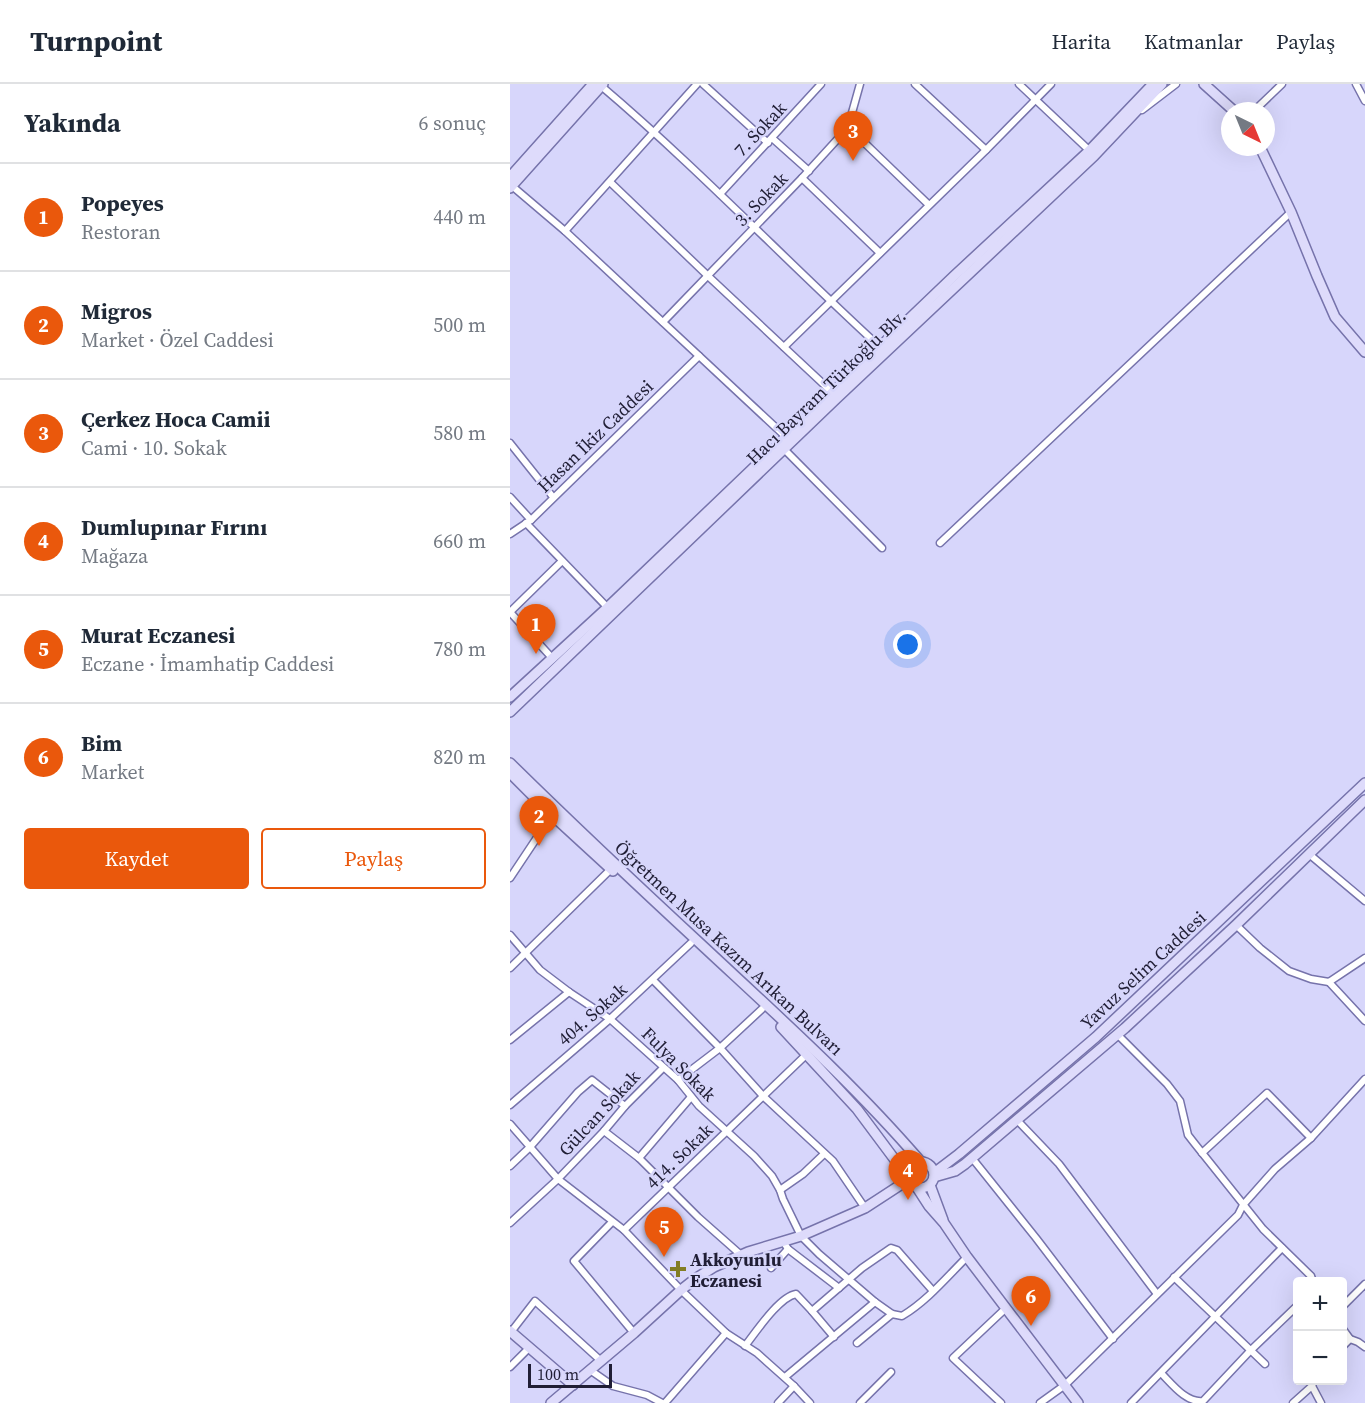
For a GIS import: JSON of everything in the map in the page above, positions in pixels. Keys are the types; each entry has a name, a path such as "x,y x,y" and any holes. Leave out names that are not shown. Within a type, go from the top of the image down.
{"street":[{"path":"880,347 655,132 599,84 511,183 699,356 882,548"},
{"path":"565,231 697,84"},
{"path":"703,84 809,171"},
{"name":"7. Sokak","path":"720,194 821,84"},
{"name":"3. Sokak","path":"663,322 844,132 848,127 860,84"},
{"path":"915,84 986,150"},
{"path":"1019,84 1092,153"},
{"path":"784,347 1051,84"},
{"name":"Hacı Bayram Türkoğlu Blv.","path":"510,712 783,443 1092,153 1153,84"},
{"name":"Hacı Bayram Türkoğlu Blv.","path":"783,443 954,276 1123,126 1162,84"},
{"path":"1123,126 1176,84"},
{"path":"1204,84 1224,102"},
{"path":"1263,102 1282,84"},
{"path":"1356,84 1365,101"},
{"path":"848,127 929,204"},
{"path":"1264,156 1292,212 1335,316 1365,352"},
{"path":"802,178 879,253"},
{"path":"609,182 832,393"},
{"path":"940,543 1292,212"},
{"name":"Hasan İkiz Caddesi","path":"510,534 528,522 699,356"},
{"path":"510,443 552,497"},
{"path":"510,497 562,561 610,611"},
{"path":"553,659 510,612 562,561"},
{"name":"Hacı Bayram Türkoğlu Blv.","path":"510,697 610,611"},
{"name":"Öğretmen Musa Kazım Arıkan Bulvarı","path":"510,763 611,869 691,944 764,1007 857,1109 908,1178"},
{"name":"Öğretmen Musa Kazım Arıkan Bulvarı","path":"510,773 654,902 884,1119 921,1162"},
{"name":"Yavuz Selim Caddesi","path":"933,1178 1096,1037 1365,783"},
{"name":"Yavuz Selim Caddesi","path":"933,1178 955,1171 972,1158 1118,1035 1365,800"},
{"path":"510,876 554,811"},
{"path":"1309,854 1365,901"},
{"path":"510,968 611,869"},
{"path":"1226,915 1260,948 1289,971 1311,979 1329,982 1365,1021"},
{"name":"Fulya Sokak","path":"510,935 540,970 610,1019 678,1080 691,1097 772,1176 801,1236 819,1254 892,1314"},
{"name":"404. Sokak","path":"510,1105 610,1019 691,944"},
{"path":"1329,982 1365,958"},
{"path":"653,980 720,1048 763,1096 833,1161 865,1208"},
{"path":"510,1040 569,992"},
{"path":"678,1080 720,1048 764,1007"},
{"path":"1118,1035 1167,1084 1180,1101 1188,1135 1243,1205 1263,1229 1311,1277"},
{"name":"414. Sokak","path":"624,1230 807,1054"},
{"name":"Gülcan Sokak","path":"510,1223 558,1179 663,1068"},
{"path":"1041,1403 1065,1385 1238,1215 1243,1205 1275,1169 1311,1138 1365,1079"},
{"path":"510,1166 530,1148 578,1092 592,1080 625,1106"},
{"path":"1202,1153 1267,1093 1311,1138"},
{"path":"639,1158 691,1097"},
{"path":"1017,1120 1059,1164 1157,1294"},
{"path":"510,1124 558,1179 624,1230 726,1333 757,1353 810,1403"},
{"path":"604,1131 639,1158 698,1217 741,1255"},
{"path":"780,1190 803,1174 824,1154"},
{"path":"972,1158 1113,1339"},
{"path":"551,1403 695,1279 714,1267 741,1255 786,1245 865,1208 908,1178 913,1164 921,1162 929,1165 944,1223"},
{"path":"908,1178 1078,1403"},
{"path":"918,1189 927,1188 933,1178"},
{"path":"612,1222 574,1261 634,1333"},
{"path":"771,1268 786,1245"},
{"path":"786,1245 839,1288"},
{"path":"812,1311 891,1248 897,1250 933,1291"},
{"path":"1131,1403 1282,1248"},
{"path":"857,1344 892,1314 902,1316 913,1309 967,1257"},
{"path":"1174,1277 1265,1364"},
{"path":"1347,1302 1365,1284"},
{"path":"745,1346 772,1312 790,1295 796,1294 834,1337"},
{"path":"573,1384 510,1331 535,1301 600,1360"},
{"path":"785,1377 875,1302"},
{"path":"1001,1403 953,1358 1005,1309"},
{"path":"1161,1373 1188,1399 1198,1402 1207,1401 1250,1351 1293,1310"},
{"path":"1344,1331 1350,1340 1365,1347"},
{"path":"590,1370 613,1386 647,1395 664,1403 726,1333"},
{"path":"510,1367 529,1348"},
{"path":"860,1403 891,1372"},
{"path":"1293,1403 1311,1385"},
{"path":"1314,1385 1321,1403"},
{"path":"777,1403 794,1386"}],"place":[{"name":"Çerkez Hoca Camii","path":"853,161"},
{"name":"Popeyes","path":"536,654"},
{"name":"Migros","path":"539,846"},
{"name":"Dumlupınar Fırını","path":"908,1200"},
{"name":"Murat Eczanesi","path":"664,1257"},
{"name":"Akkoyunlu Eczanesi","path":"678,1269"},
{"name":"Bim","path":"1031,1326"}]}
